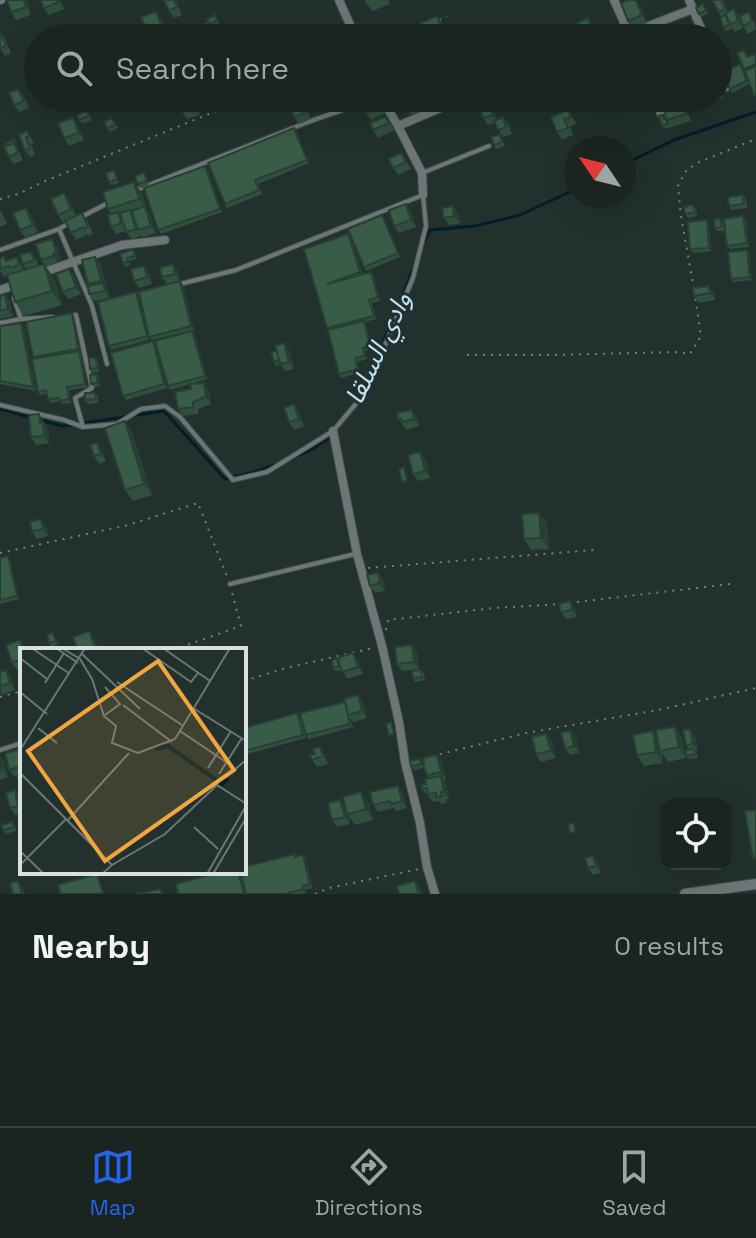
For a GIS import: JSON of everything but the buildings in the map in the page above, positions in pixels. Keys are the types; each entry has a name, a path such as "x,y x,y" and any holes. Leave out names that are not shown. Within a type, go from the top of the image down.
{"street":[{"path":"339,0 350,24"},
{"path":"614,0 625,24"},
{"path":"653,24 691,4 699,24"},
{"path":"388,112 422,173 423,195"},
{"path":"398,126 431,112"},
{"path":"33,277 122,245 165,240"},
{"path":"0,290 22,282"},
{"path":"333,431 357,554 382,646 435,894"},
{"path":"685,894 756,884"}],"lane":[{"path":"133,191 338,112"},
{"path":"422,173 489,146"},
{"path":"0,405 83,427 117,424 141,409 165,406 180,417 233,480 267,472 333,431 365,393 413,278 426,226 423,195 236,270 178,284"},
{"path":"0,250 59,229 119,197"},
{"path":"59,229 92,306 107,364"},
{"path":"10,288 21,319"},
{"path":"0,323 76,315 92,388 75,398 83,427"},
{"path":"230,584 357,554"},
{"path":"0,750 20,744"}],"path":[{"path":"433,22 447,17"},
{"path":"0,199 214,112"},
{"path":"467,355 690,354 701,336 678,186 685,172 697,163 756,139"},
{"path":"0,553 128,525 198,503 230,584 241,626 179,648"},
{"path":"362,569 594,550"},
{"path":"246,680 382,646 388,620 730,584"},
{"path":"405,762 526,733 658,710 756,688"},
{"path":"0,697 20,692"},
{"path":"315,894 329,888 427,867"}],"waterway":[{"name":"وادي السلقا","path":"636,158 674,140 756,112"},
{"name":"وادي السلقا","path":"422,247 430,230 475,226 520,215 564,195"},
{"name":"وادي السلقا","path":"359,398 413,269"},
{"name":"وادي السلقا","path":"0,409 32,418"},
{"name":"وادي السلقا","path":"83,423 164,411 225,479 274,465"},
{"name":"وادي السلقا","path":"44,421 62,426 75,425"},
{"name":"وادي السلقا","path":"292,458 331,437"}]}
